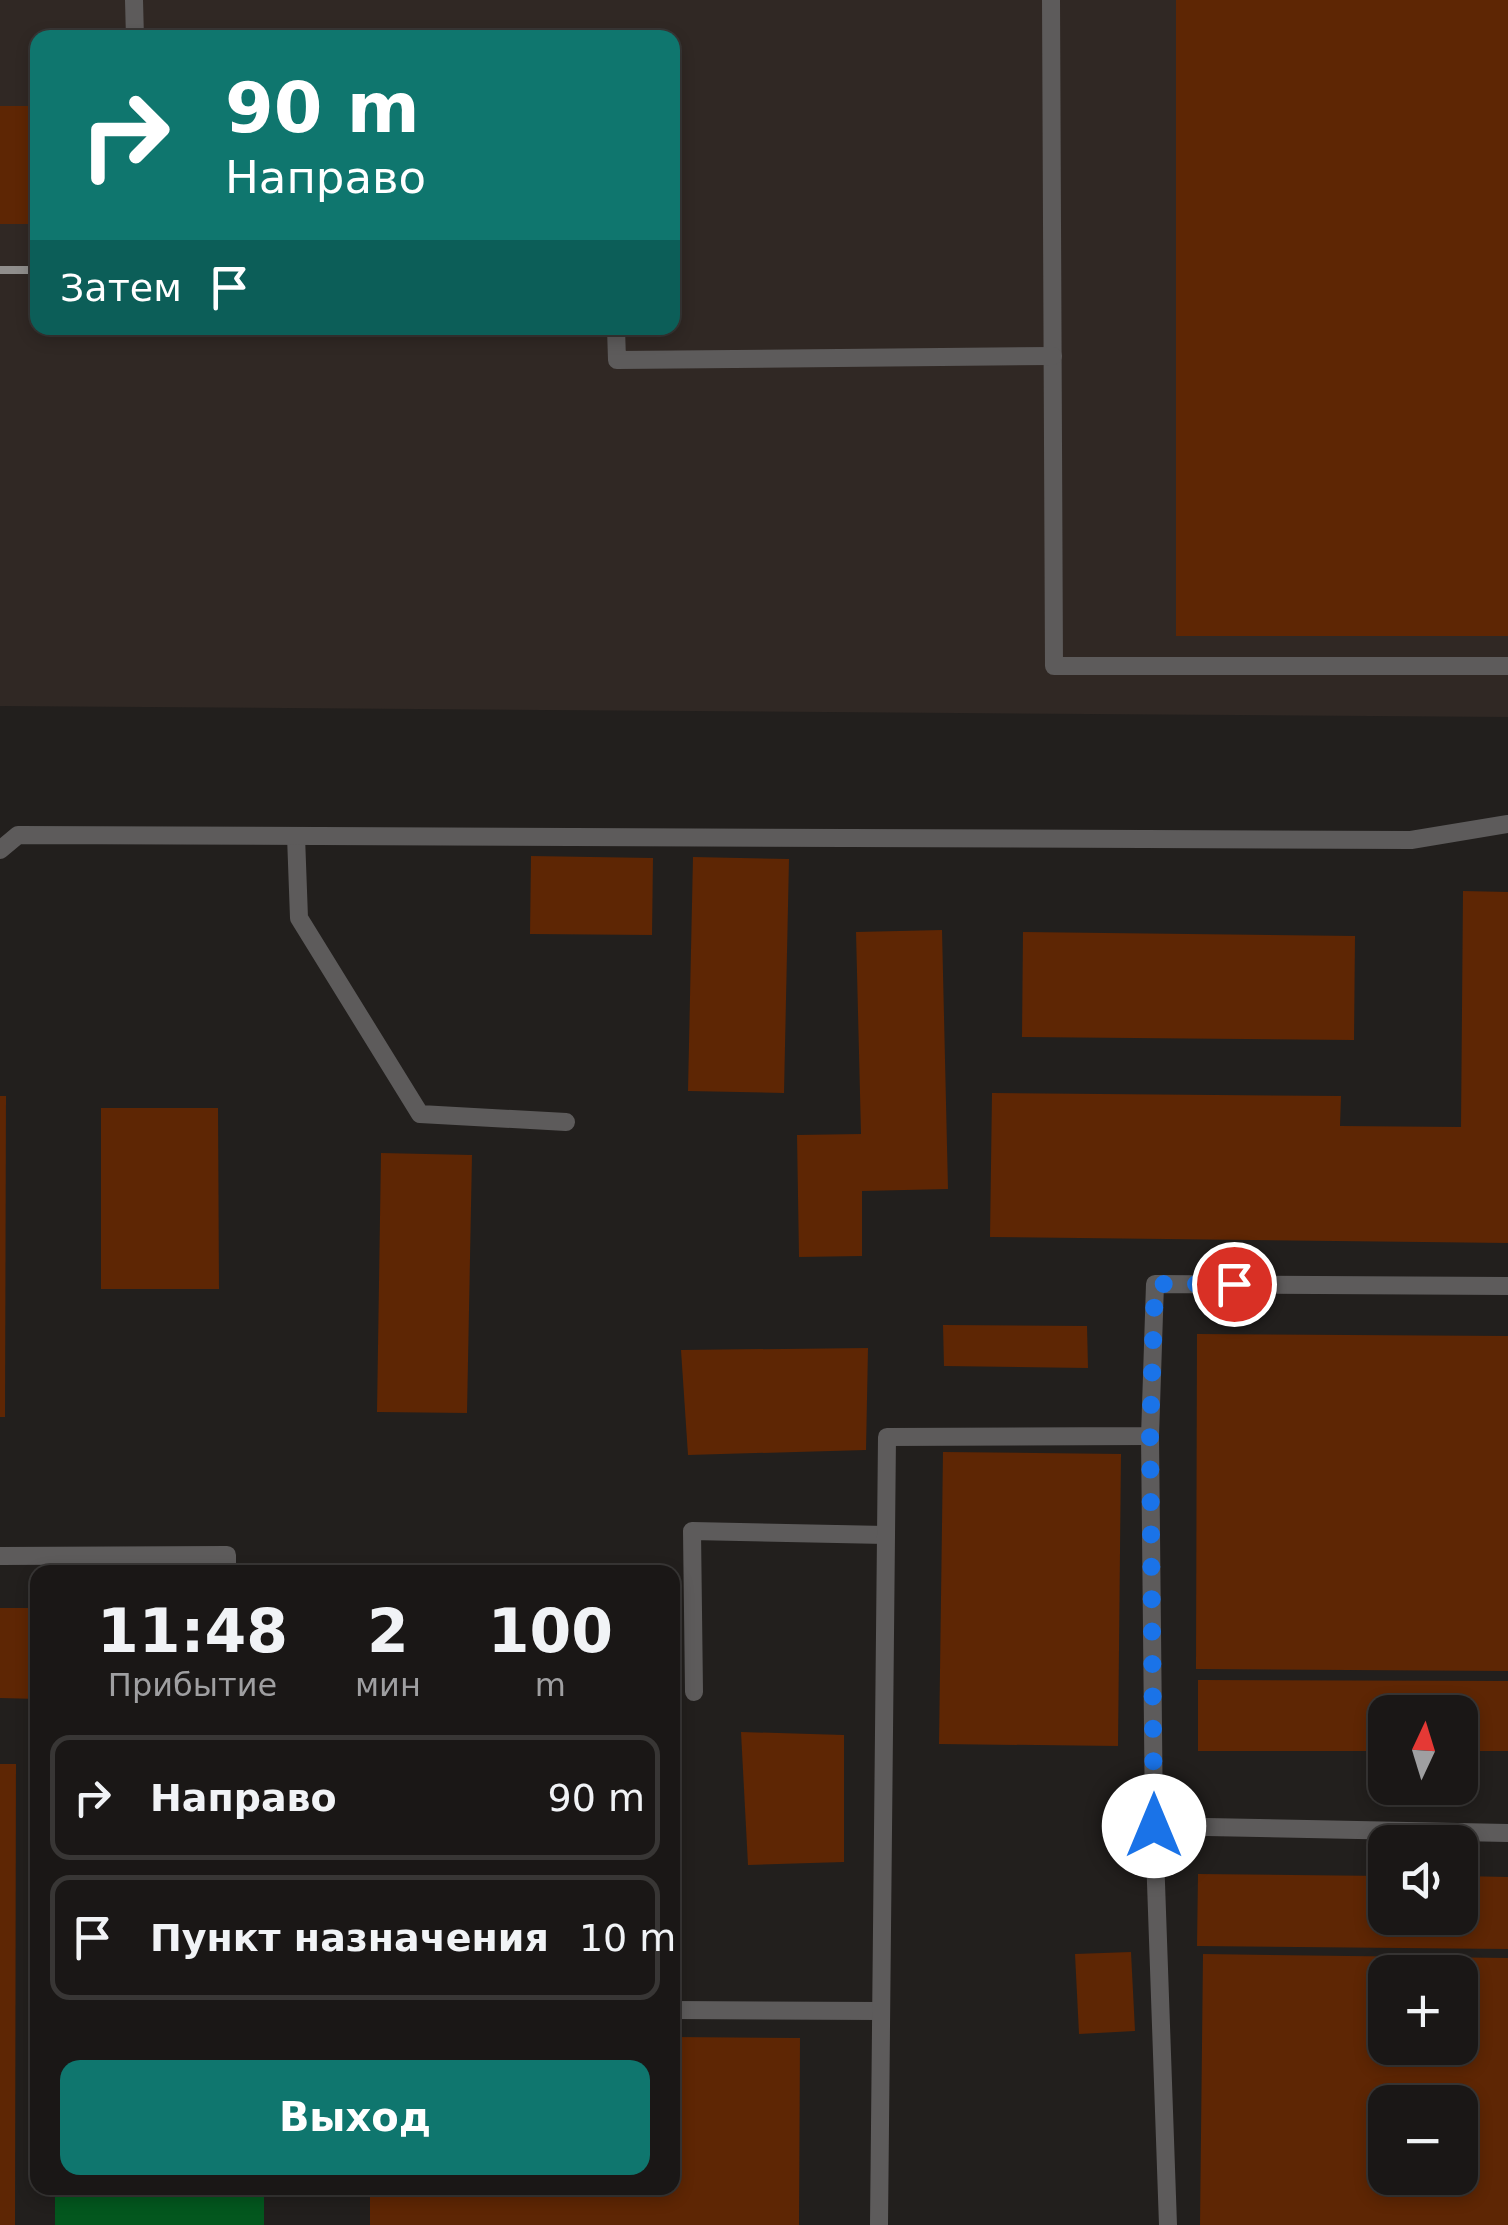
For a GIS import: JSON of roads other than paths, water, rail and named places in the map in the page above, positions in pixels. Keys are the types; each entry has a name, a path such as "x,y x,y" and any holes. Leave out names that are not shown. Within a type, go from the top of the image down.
{"lane":[{"path":"134,0 135,30"},
{"path":"1052,0 1054,666 1508,666"},
{"path":"616,335 617,360 1053,356"},
{"path":"0,850 18,835 1412,840 1508,824"},
{"path":"296,836 299,918 420,1114 566,1122"},
{"path":"1168,2225 1154,1826 1150,1436 1155,1284 1508,1286"},
{"path":"879,2225 887,1437 1150,1436"},
{"path":"694,1692 692,1531 886,1535"},
{"path":"0,1556 227,1556 227,1565"},
{"path":"1154,1826 1508,1832"},
{"path":"680,2010 881,2011"}],"railway":[{"path":"0,270 30,270"}]}
